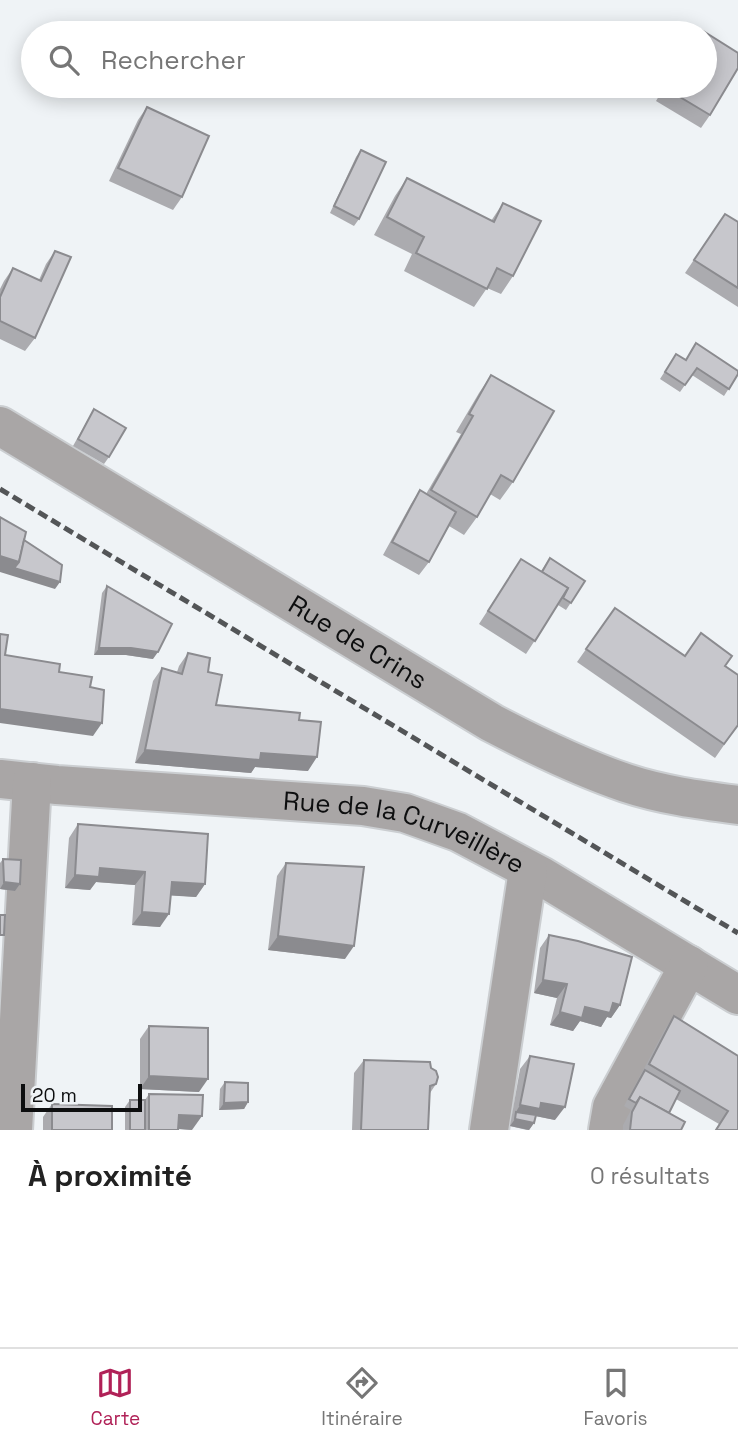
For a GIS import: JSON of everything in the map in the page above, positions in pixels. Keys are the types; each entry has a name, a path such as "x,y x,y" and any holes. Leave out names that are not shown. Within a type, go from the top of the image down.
{"street":[{"name":"Rue de Crins","path":"0,426 492,723 538,748 628,783 678,796 738,805"},
{"name":"Rue de la Curveillère","path":"13,1130 16,781 363,806 405,813 458,832 528,870 738,995"},
{"path":"489,1130 528,870"},
{"path":"608,1130 612,1107 689,965"}],"building":[{"path":"717,40 738,53 738,68 710,115 682,98 717,98"},
{"path":"147,107 209,136 182,197 118,168"},
{"path":"361,150 386,162 359,219 334,206"},
{"path":"407,178 494,222 503,203 541,221 513,276 497,268 487,289 416,253 424,237 387,217"},
{"path":"725,214 738,222 738,288 694,260"},
{"path":"55,251 71,257 35,338 0,321 0,297 13,268 41,281"},
{"path":"696,343 738,371 729,389 697,368 685,385 665,372 676,354 686,360"},
{"path":"491,375 554,411 513,482 501,475 477,517 431,490 473,416 469,414"},
{"path":"94,409 126,428 109,457 78,439"},
{"path":"420,490 456,512 429,562 392,542"},
{"path":"0,517 26,532 19,562 0,556"},
{"path":"24,540 62,565 60,582 14,568 19,562"},
{"path":"550,558 585,581 571,603 563,598 568,588 542,572"},
{"path":"521,559 568,588 535,641 488,611"},
{"path":"107,586 172,624 158,652 131,648 99,648"},
{"path":"615,608 685,656 701,633 732,656 725,666 738,675 738,725 724,744 586,649"},
{"path":"0,634 8,635 5,655 60,664 59,672 92,677 90,687 104,690 102,723 0,709"},
{"path":"188,653 210,658 208,672 222,675 216,705 300,713 299,720 321,722 317,757 261,753 260,760 145,750 162,668 182,674"},
{"path":"78,824 208,834 205,884 172,882 169,914 142,912 145,872 100,868 99,877 75,875"},
{"path":"3,859 21,860 20,884 4,882"},
{"path":"286,863 364,867 354,946 278,936"},
{"path":"0,915 5,915 4,935 0,935"},
{"path":"549,935 632,957 620,1005 613,1003 610,1013 585,1007 582,1018 560,1012 567,984 543,980"},
{"path":"674,1016 738,1056 738,1130 716,1130 728,1111 649,1064"},
{"path":"149,1026 208,1028 208,1079 149,1076"},
{"path":"530,1056 574,1064 565,1107 541,1103 540,1109 520,1105"},
{"path":"364,1060 430,1062 438,1077 436,1084 430,1086 428,1130 361,1130"},
{"path":"645,1070 680,1091 669,1113 640,1097 636,1103 629,1099"},
{"path":"225,1082 248,1083 248,1102 224,1103"},
{"path":"149,1094 203,1095 202,1116 179,1115 178,1130 149,1130"},
{"path":"640,1097 685,1122 681,1130 630,1130 632,1112"},
{"path":"130,1100 145,1100 145,1130 130,1130"},
{"path":"52,1104 112,1106 112,1130 52,1130"},
{"path":"516,1112 536,1115 534,1123 515,1119"}],"railway":[{"path":"0,489 738,933"}]}
